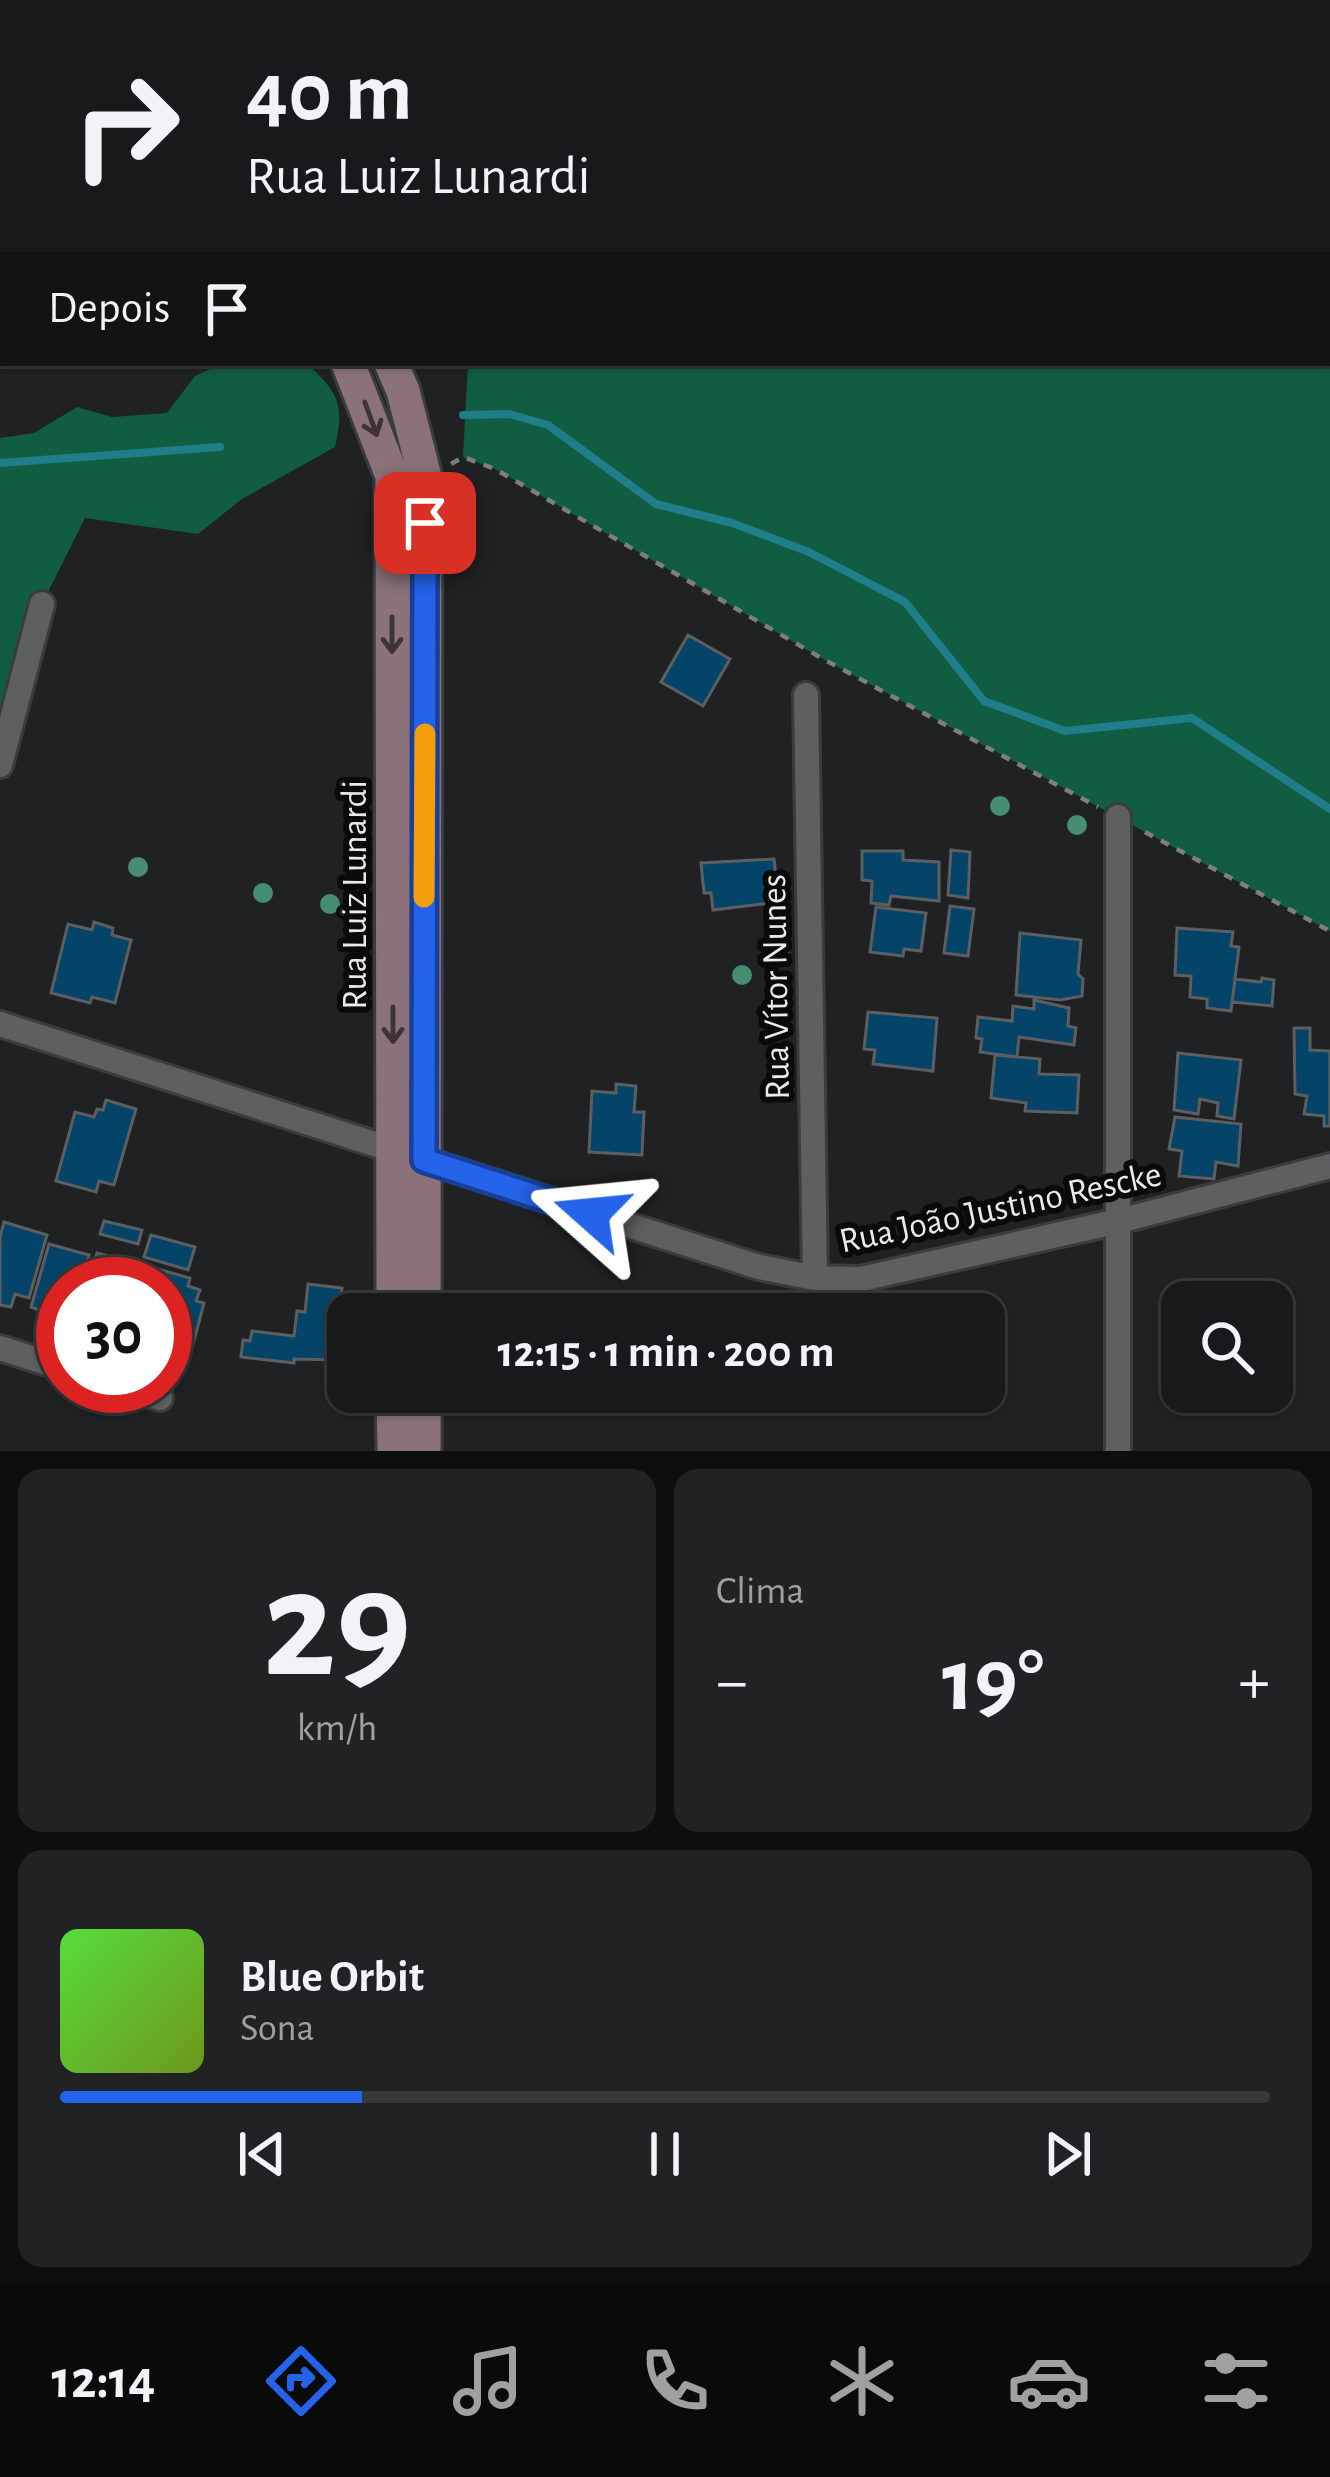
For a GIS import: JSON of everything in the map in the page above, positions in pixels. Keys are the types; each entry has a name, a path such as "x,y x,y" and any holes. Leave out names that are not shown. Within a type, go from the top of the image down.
{"street":[{"path":"350,366 409,477"},
{"path":"392,366 403,392 409,477"},
{"name":"Rua Luiz Lunardi","path":"395,1293 408,1155 409,477"},
{"path":"0,765 42,604"},
{"name":"Rua Vítor Nunes","path":"806,695 815,1278"},
{"path":"1118,818 1118,1451"},
{"name":"Rua João Justino Rescke","path":"0,1024 759,1267 815,1278 861,1279 1119,1221 1330,1166"},
{"name":"Rua Luiz Lunardi","path":"408,1155 422,1293"},
{"path":"0,1348 36,1359"},
{"path":"393,1413 394,1451"},
{"path":"424,1413 424,1451"}],"path":[{"path":"409,477 463,457 495,469 824,659 1330,932"}],"green space":[{"path":"217,366 310,366 326,383 339,409 335,447 242,499 198,534 85,518 42,604 16,713 0,708 0,438 34,433 77,407 112,417 167,413 195,376"},
{"path":"468,366 1330,366 1330,931 823,659 495,469 463,457"}],"building":[{"path":"688,635 730,659 703,706 661,682"},
{"path":"951,850 970,852 968,898 948,895"},
{"path":"862,851 903,851 903,860 939,862 939,901 891,896 889,905 871,903 872,881 862,880"},
{"path":"774,859 779,902 713,910 711,893 704,893 701,863"},
{"path":"950,906 974,909 968,956 944,953"},
{"path":"876,907 926,913 921,951 904,949 903,956 870,952"},
{"path":"94,922 113,928 112,935 131,940 115,1003 92,997 90,1003 51,993 68,924 92,930"},
{"path":"1177,928 1233,932 1231,946 1239,947 1231,1011 1207,1008 1207,999 1190,997 1191,976 1175,975"},
{"path":"1020,933 1081,940 1078,974 1083,979 1082,996 1060,1000 1016,995"},
{"path":"1262,978 1274,980 1272,1006 1232,1002 1235,979 1261,982"},
{"path":"1034,1000 1069,1008 1068,1026 1076,1028 1074,1045 1019,1037 1017,1057 980,1052 978,1017 1012,1021 1013,1006 1034,1009"},
{"path":"868,1012 937,1018 933,1071 873,1064 875,1050 864,1049"},
{"path":"1294,1028 1310,1028 1310,1050 1330,1051 1330,1126 1324,1126 1324,1116 1304,1114 1307,1096 1295,1094"},
{"path":"1178,1053 1241,1060 1234,1119 1217,1116 1218,1103 1200,1099 1198,1114 1174,1110"},
{"path":"995,1055 1040,1059 1039,1074 1079,1075 1077,1113 1025,1111 1026,1103 991,1098"},
{"path":"616,1084 636,1086 634,1112 644,1112 642,1155 589,1152 592,1091 616,1093"},
{"path":"106,1100 136,1109 114,1185 99,1181 96,1192 56,1181 75,1112 94,1117"},
{"path":"1175,1117 1241,1124 1238,1166 1216,1162 1214,1179 1179,1176 1182,1151 1169,1149"},
{"path":"104,1221 142,1230 138,1244 100,1234"},
{"path":"4,1222 47,1235 41,1257 36,1257 29,1298 15,1294 11,1307 0,1305"},
{"path":"151,1235 195,1247 192,1257 144,1257"},
{"path":"49,1244 89,1255 88,1257 45,1257"},
{"path":"308,1284 342,1288 341,1293 327,1293 327,1360 294,1359 294,1363 241,1357 243,1340 250,1341 252,1331 294,1336 297,1311 305,1312"},
{"path":"192,1287 200,1290 196,1301 204,1303 192,1348"}],"waterway":[{"path":"463,415 509,414 548,425 656,504 732,523 809,552 905,602 984,701 1065,731 1192,718 1330,809"},
{"path":"0,463 220,447"}],"slow traffic":[{"path":"424,897 425,734"}],"route":[{"path":"425,523 424,1160 591,1214"}]}
